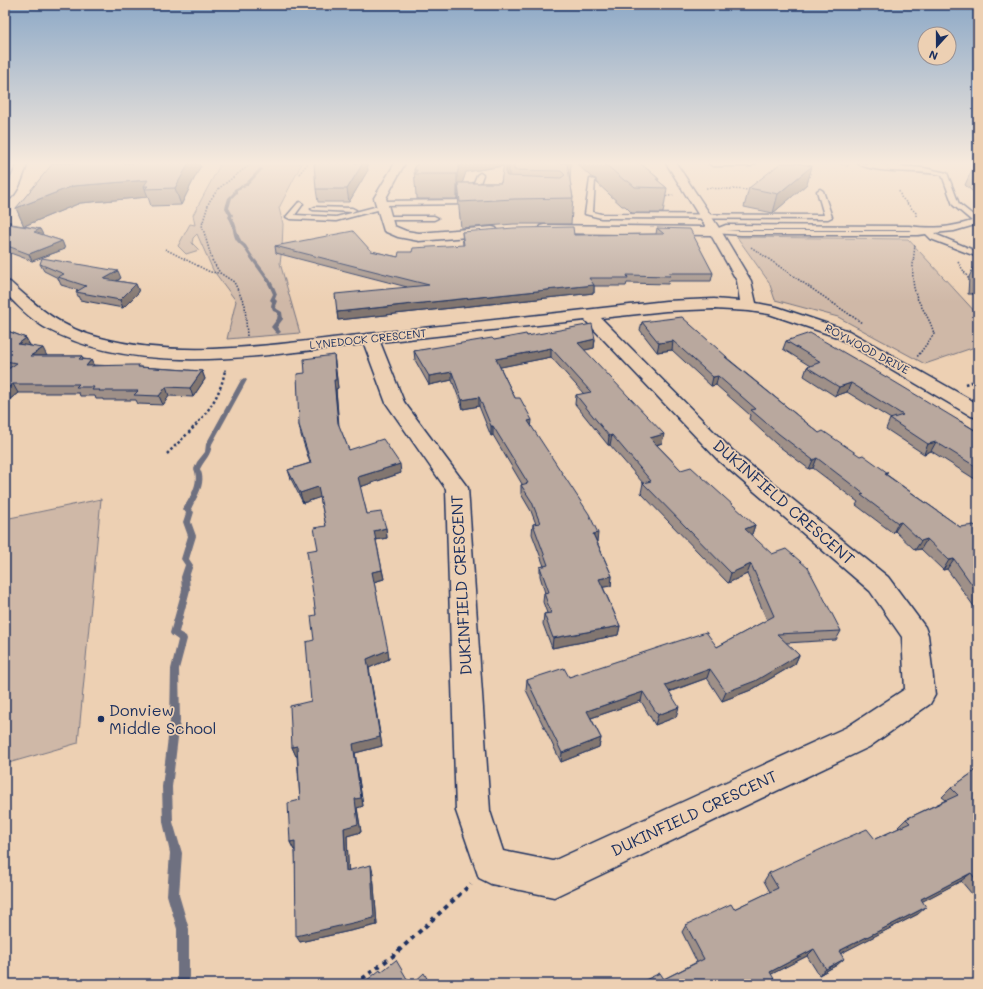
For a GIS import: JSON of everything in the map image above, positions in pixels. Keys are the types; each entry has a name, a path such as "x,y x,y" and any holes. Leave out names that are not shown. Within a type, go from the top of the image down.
{"street":[{"path":"701,209 744,281 749,306"},
{"path":"383,210 388,228 403,234 419,237 506,230"},
{"path":"529,230 603,229 715,231"},
{"name":"LYNEDOCK CRESCENT","path":"5,285 48,322 75,335 93,341 168,353 224,354 257,351 692,304 749,306"},
{"name":"ROYWOOD DRIVE","path":"749,306 772,310 820,324 842,334 978,412"},
{"name":"DUKINFIELD CRESCENT","path":"370,339 395,403 457,488 473,811 491,866 554,879 858,737 920,695 915,635 879,584 726,456 589,315"}],"lane":[{"path":"296,209 290,217 336,219 364,212 392,209"},
{"path":"320,209 364,212"},
{"path":"589,209 589,214 601,216 828,216 826,209"},
{"path":"961,209 978,222"},
{"path":"383,210 434,218"},
{"path":"715,231 741,233 918,233 954,229 978,222"},
{"path":"928,231 934,238 978,255"}],"path":[{"path":"207,209 202,225 212,260 220,273 234,282 245,305 247,337 257,351"},
{"path":"907,370 934,334 930,319 918,300 914,288 912,268 915,244"},
{"path":"749,246 864,325"},
{"path":"165,249 210,272 220,273"},
{"path":"956,259 970,282"},
{"path":"167,454 210,408 220,391 225,366"},
{"path":"959,386 978,380"},
{"path":"355,984 393,956 491,866"}],"shaded area":[{"path":"196,209 279,209 283,224 280,263 300,333 227,339 236,301 213,270 197,234 193,238 192,243 199,250 186,254 178,246 190,224 195,225 193,215"},
{"path":"737,237 908,239 978,315 978,346 925,364 838,317 775,300 769,282"},
{"path":"101,499 78,743 5,764 5,519"}],"building":[{"path":"5,221 11,222 8,224 40,229 34,232 62,241 29,254 5,245"},
{"path":"573,227 574,235 664,234 657,228 690,229 713,273 669,273 670,276 627,275 628,278 589,278 594,285 337,312 335,294 429,285 275,246 353,231 371,251 398,257 399,252 412,252 413,248 464,245 462,232 514,228"},
{"path":"42,258 118,271 104,279 136,284 120,300 76,292 86,286 58,277 64,274 40,264"},
{"path":"682,317 727,357 725,357 819,433 823,431 860,456 863,455 888,473 885,474 960,527 974,525 978,528 978,593 954,559 949,560 927,539 921,541 901,522 898,523 861,495 864,494 817,458 813,460 751,410 756,409 718,376 713,377 673,341 659,343 642,322"},
{"path":"592,324 595,339 578,343 664,434 650,438 681,470 691,467 755,525 745,529 772,554 786,549 808,568 841,631 777,634 799,655 755,681 726,692 710,669 665,685 679,707 658,715 643,692 587,711 601,738 562,753 527,680 564,668 569,677 706,632 717,647 774,616 751,564 731,573 643,483 651,481 612,435 609,436 576,395 591,392 551,348 496,359 515,398 520,398 532,420 528,421 589,514 598,533 593,534 612,576 599,579 620,626 553,638 544,614 551,613 544,593 549,592 540,567 548,565 533,524 540,523 532,502 521,485 528,483 493,426 491,426 479,397 462,400 452,372 429,376 414,351 492,338 494,340 526,334 527,336"},
{"path":"5,330 26,338 18,344 43,348 30,356 82,356 79,359 91,360 86,366 139,365 138,367 202,371 190,388 166,387 159,396 134,395 138,391 99,391 100,390 92,390 94,387 76,387 79,384 13,384 5,390 5,371 17,363 5,361"},
{"path":"810,333 978,432 978,468 936,442 928,444 890,419 903,415 851,383 839,387 807,367 821,362 786,341"},
{"path":"334,355 336,380 334,380 338,423 349,450 383,439 400,464 358,477 367,514 381,512 386,528 374,531 382,570 372,572 388,650 367,659 380,737 353,744 361,798 355,799 358,824 344,828 346,871 371,865 374,918 296,936 295,841 290,842 288,803 300,800 297,746 292,747 290,706 311,701 306,642 314,640 311,616 316,615 307,551 318,549 314,528 326,526 318,487 300,493 288,470 311,463 299,425 297,374 305,373 304,359"},
{"path":"978,769 978,882 971,873 921,899 926,907 839,951 844,959 826,969 814,949 770,972 777,984 637,984 660,973 664,979 704,959 686,925 731,904 734,909 778,888 769,873 828,846 867,829 875,839 910,823 906,819 958,795 951,788"},
{"path":"396,960 410,984 362,984 380,970 381,972"},
{"path":"424,973 430,984 412,984"}],"waterway":[{"path":"228,209 231,215 230,217 234,224 238,240 245,247 270,281 273,288 275,294 272,300 275,301 273,306 275,310 280,312 280,319 274,327 278,332"},
{"path":"183,984 183,929 173,895 176,853 168,822 167,787 175,721 175,669 183,639 174,633 186,590 185,577 189,565 185,559 192,536 187,522 190,512 187,509 199,484 200,479 197,469 200,462 208,452 209,444 244,380"}],"place":[{"name":"Donview Middle School","path":"101,719"}]}
